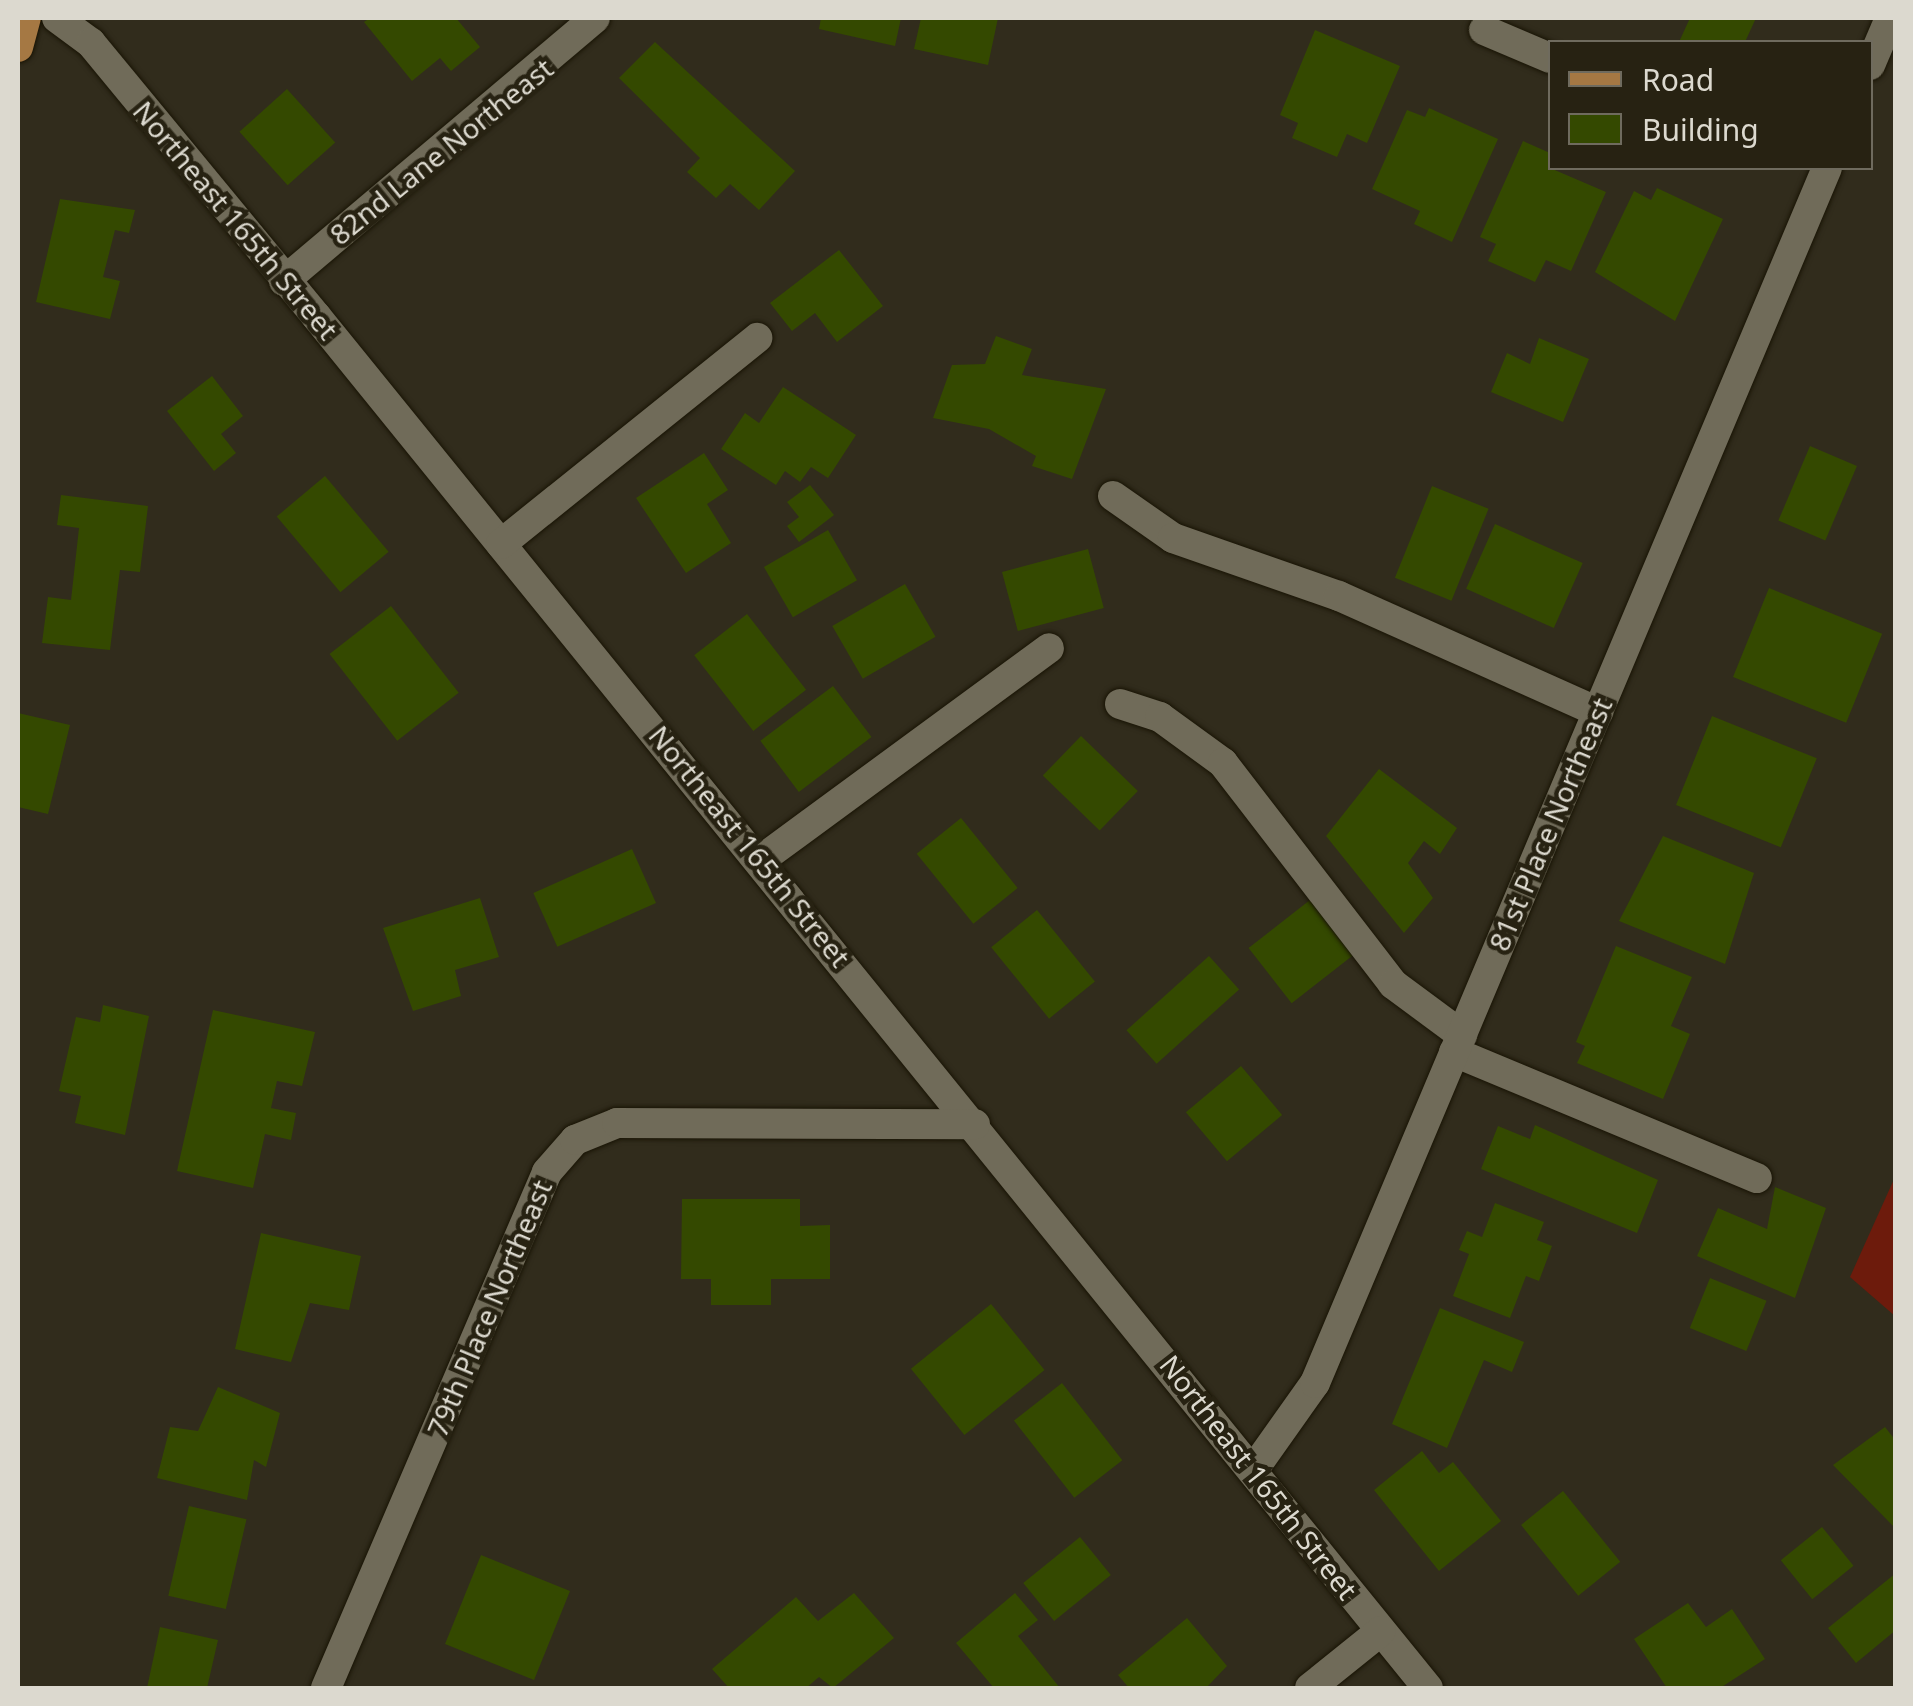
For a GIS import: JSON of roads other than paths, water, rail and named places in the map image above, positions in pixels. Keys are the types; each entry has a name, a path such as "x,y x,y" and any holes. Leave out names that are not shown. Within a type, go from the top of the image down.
{"main road":[{"path":"18,47 26,18"}],"street":[{"name":"Northeast 165th Street","path":"57,18 90,43 762,859 1428,1688"},
{"name":"82nd Lane Northeast","path":"284,281 595,18"},
{"path":"1873,59 1892,21"},
{"path":"1484,30 1548,57"},
{"name":"81st Place Northeast","path":"1254,1469 1315,1383 1598,712 1820,170"},
{"path":"500,544 756,338"},
{"path":"1114,496 1174,538 1338,596 1598,712"},
{"path":"762,859 1049,648"},
{"path":"1120,704 1160,717 1223,763 1393,984 1458,1044 1758,1178"},
{"name":"79th Place Northeast","path":"326,1688 546,1172 576,1140 617,1123 975,1124"},
{"path":"1310,1688 1381,1631"}]}
